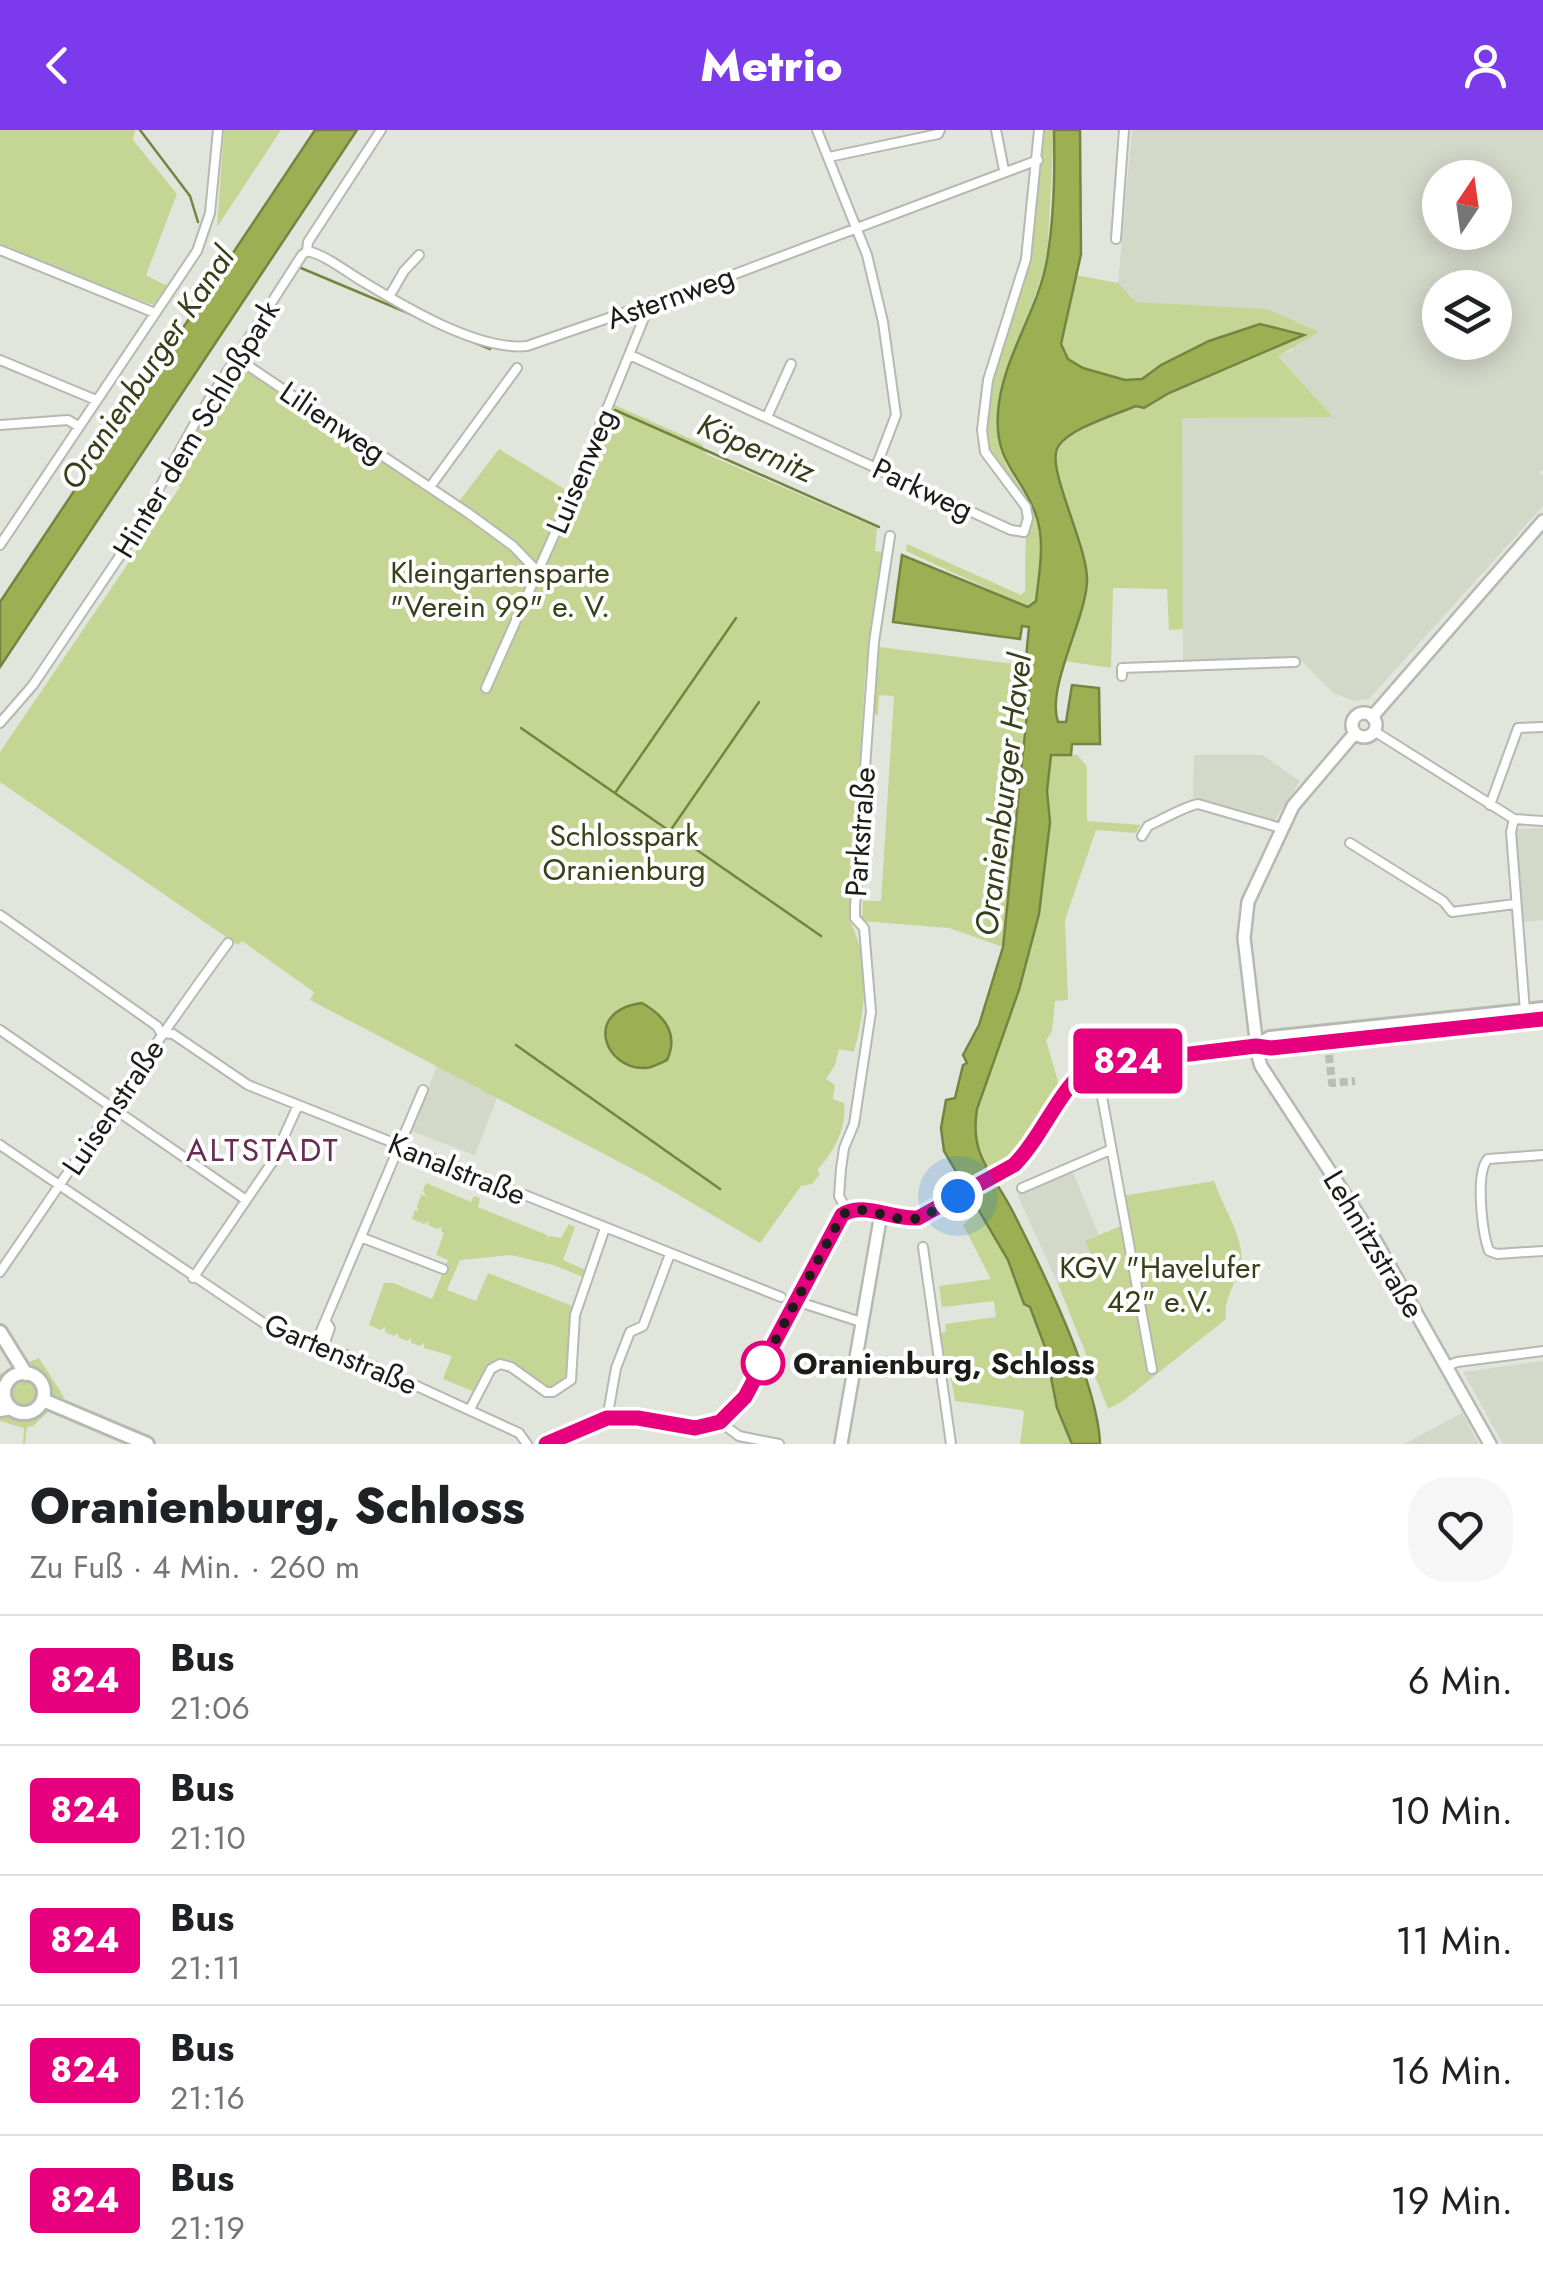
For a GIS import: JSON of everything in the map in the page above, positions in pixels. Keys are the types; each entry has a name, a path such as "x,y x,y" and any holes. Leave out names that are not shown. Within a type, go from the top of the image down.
{"main road":[{"path":"1355,734 1366,737 1374,730 1372,717 1543,521"},
{"path":"1355,734 1352,723 1356,716 1372,717"},
{"path":"1256,1046 1244,920 1254,887 1293,806 1355,734"},
{"path":"546,1444 607,1418 638,1418 695,1428 720,1422 745,1397 843,1215 855,1209 918,1218 998,1173 1026,1153 1076,1080 1091,1066 1256,1046 1270,1038 1525,1016 1543,1010"},
{"path":"1525,1016 1543,1019"},
{"name":"Lehnitzstraße","path":"1256,1046 1261,1066 1322,1157 1490,1444"},
{"path":"841,1444 881,1214"},
{"path":"1,1334 26,1374 40,1382 43,1400"},
{"path":"1,1334 10,1380 4,1404 30,1412 43,1400"},
{"path":"10,1380 26,1374"},
{"path":"43,1400 148,1444"}],"street":[{"path":"0,545 197,251 210,214 218,130"},
{"name":"Hinter dem Schloßpark","path":"0,723 33,685 130,541 200,414 308,251 308,242 381,130"},
{"path":"817,130 875,277 896,402 893,427 876,466"},
{"path":"829,157 938,134 940,130"},
{"path":"996,130 1004,170"},
{"path":"1038,160 1039,130"},
{"path":"1116,239 1124,130"},
{"name":"Asternweg","path":"308,251 389,297 472,337 517,347 642,307 1038,160"},
{"name":"Parkweg","path":"630,355 1011,530 1024,532 1026,507 986,452 982,430 988,380 1026,259 1038,160"},
{"path":"0,250 155,313"},
{"path":"389,297 419,255"},
{"name":"Luisenweg","path":"486,688 630,355 644,318 642,307"},
{"name":"Lilienweg","path":"235,357 430,487 513,546 537,571"},
{"path":"0,360 96,400"},
{"path":"766,417 791,364"},
{"path":"430,487 517,368"},
{"path":"0,424 68,420 78,426"},
{"name":"Parkstraße","path":"843,1215 839,1196 841,1169 854,1124 870,1012 864,928 855,918 855,908 874,642 890,536"},
{"path":"1122,676 1122,668 1295,662"},
{"path":"1490,805 1518,728 1543,727"},
{"path":"1374,730 1514,819 1543,821"},
{"path":"1142,836 1148,826 1174,816 1190,804 1282,828"},
{"path":"1514,819 1510,832 1525,1016"},
{"path":"1350,843 1443,900 1452,912 1515,904"},
{"name":"Kanalstraße","path":"0,915 158,1026 161,1033 172,1034 248,1086 781,1297"},
{"name":"Luisenstraße","path":"0,1272 161,1033 228,942"},
{"path":"0,1030 246,1200"},
{"path":"1091,1066 1102,1096 1152,1369"},
{"path":"319,1346 330,1328 328,1323 422,1090"},
{"path":"193,1278 273,1161 298,1105"},
{"name":"Gartenstraße","path":"0,1145 271,1328 360,1360 470,1409 519,1434 527,1444"},
{"path":"1022,1188 1110,1150"},
{"path":"1543,1154 1488,1159 1480,1173 1489,1250 1496,1254 1543,1250"},
{"path":"470,1409 491,1369 500,1364 546,1392 571,1380 575,1315 604,1228"},
{"path":"363,1238 443,1269"},
{"path":"923,1247 951,1444"},
{"path":"607,1418 616,1368 630,1332 643,1326 670,1254"},
{"path":"796,1300 862,1322"},
{"path":"1447,1366 1543,1352"},
{"path":"720,1422 740,1436 778,1444"}],"shaded area":[{"path":"315,130 357,130 0,667 0,602"},
{"path":"1054,130 1080,130 1081,254 1061,344 1068,359 1083,368 1125,380 1142,379 1209,341 1260,324 1304,335 1169,393 1144,408 1136,406 1092,423 1070,435 1057,449 1058,474 1082,550 1087,582 1057,691 1058,722 1066,722 1072,685 1099,688 1100,744 1072,744 1071,755 1051,755 1047,791 1050,822 1039,914 975,1126 980,1153 1039,1265 1080,1359 1100,1444 1072,1444 1057,1408 1045,1347 1030,1307 1024,1304 1008,1260 944,1151 941,1128 946,1100 955,1098 963,1065 967,1063 963,1055 979,1025 1003,947 1031,675 1026,658 1029,627 1022,626 1020,639 893,622 902,555 1028,607 1036,601 1041,559 1037,518 1005,458 998,413 1012,355 1047,260 1054,195"},
{"path":"1132,130 1543,130 1543,469 1539,473 1543,476 1543,506 1369,699 1354,701 1333,693 1300,659 1183,662 1182,418 1332,416 1278,355 1293,350 1267,309 1135,302 1118,283"},
{"path":"1194,755 1262,755 1300,781 1274,821 1193,797"},
{"path":"1543,828 1543,920 1523,922 1516,829"},
{"path":"642,1003 663,1020 671,1042 667,1060 645,1068 619,1060 606,1039 612,1017 623,1008"},
{"path":"437,1066 497,1098 475,1155 411,1131"},
{"path":"1072,1170 1099,1235 1086,1241 1096,1266 1058,1284 1017,1194"},
{"path":"1543,1361 1543,1444 1503,1444 1463,1372"},
{"path":"1462,1413 1479,1444 1404,1444"}],"green space":[{"path":"0,130 135,130 133,140 177,194 146,275 167,286 153,305 0,247"},
{"path":"224,130 281,130 217,227"},
{"path":"1039,130 1054,130 1047,261 1005,383 999,444 1006,465 1032,505 1038,522 1041,562 1036,602 1028,607 906,551 907,544 1021,595 1025,591 1026,507 985,452 982,430 988,380 1021,279"},
{"path":"1076,275 1118,283 1136,302 1267,309 1319,332 1278,356 1333,417 1182,418 1183,629 1169,630 1167,589 1113,588 1111,668 1065,661 1087,582 1054,464 1058,451 1086,426 1136,406 1144,408 1169,393 1303,335 1259,324 1161,365 1143,379 1125,380 1083,368 1068,359 1061,345"},
{"name":"Schlosspark Oranienburg","path":"239,359 457,504 499,449 571,493 608,402 702,444 706,454 877,528 875,551 883,552 865,676 850,920 864,970 861,1017 854,1052 839,1049 826,1079 835,1085 833,1099 844,1103 838,1139 817,1170 820,1174 812,1184 801,1186 760,1243 648,1177 310,1000 314,992 242,941 238,945 0,782 0,752 180,487 171,477"},
{"path":"879,647 1030,666 1003,947 949,928 862,921 863,901 881,901 894,696 879,695 878,715 872,714"},
{"path":"1051,754 1077,755 1087,766 1087,821 1140,825 1136,833 1096,830 1065,920 1068,1000 1055,1001 1052,1031 1046,1040 1059,1085 1013,1156 990,1172 977,1142 977,1109 1019,990 1050,822 1047,791"},
{"name":"KGV \"Havelufer 42\" e.V.","path":"1214,1181 1242,1255 1226,1304 1226,1319 1108,1409 1058,1284 1096,1266 1085,1241 1128,1223 1122,1196"},
{"path":"426,1183 471,1202 474,1196 480,1198 478,1207 547,1235 547,1239 561,1238 569,1224 575,1227 563,1260 588,1271 586,1278 511,1255 460,1260 447,1290 476,1301 488,1273 575,1307 570,1322 569,1379 558,1385 541,1385 501,1358 494,1360 475,1392 443,1379 452,1356 424,1348 424,1343 411,1343 411,1338 407,1341 398,1333 394,1336 385,1332 385,1327 381,1330 369,1325 384,1283 432,1299 448,1260 436,1255 444,1233 442,1227 437,1229 428,1225 429,1221 424,1224 412,1219 415,1210 419,1212 421,1195 426,1196"},
{"path":"979,1211 1008,1260 1045,1347 1057,1408 1072,1444 1020,1444 1022,1410 955,1401 938,1335 946,1331 945,1324 996,1317 994,1301 942,1307 939,1286 991,1279 963,1225"},
{"path":"39,1358 64,1397 33,1426 27,1427 23,1444 24,1428 0,1421 0,1374"}],"waterway":[{"name":"Köpernitz","path":"140,130 190,196 198,222"},
{"name":"Köpernitz","path":"301,268 420,318"},
{"name":"Köpernitz","path":"454,334 490,349"},
{"name":"Köpernitz","path":"615,410 879,527"},
{"path":"615,793 736,618"},
{"path":"670,831 759,702"},
{"path":"521,728 821,936"},
{"path":"516,1045 720,1189"}],"tunnel":[{"path":"1329,1055 1332,1083 1355,1081"}],"bus line":[{"name":"824","path":"546,1444 607,1418 638,1418 695,1428 720,1422 745,1397 842,1215 855,1209 918,1218 1014,1165 1076,1080 1091,1066 1543,1019"}],"place":[{"name":"Oranienburg, Schloss","path":"763,1363"}],"district":[{"name":"ALTSTADT","path":"263,1150"}],"route":[{"path":"763,1363 761,1367 842,1215 855,1209 918,1218 958,1196"}],"water label":[{"name":"Oranienburger Kanal","path":"147,368"},
{"name":"Oranienburger Havel","path":"1003,795"}],"park label":[{"name":"Kleingartensparte \"Verein 99\" e. V.","path":"500,589"}]}
